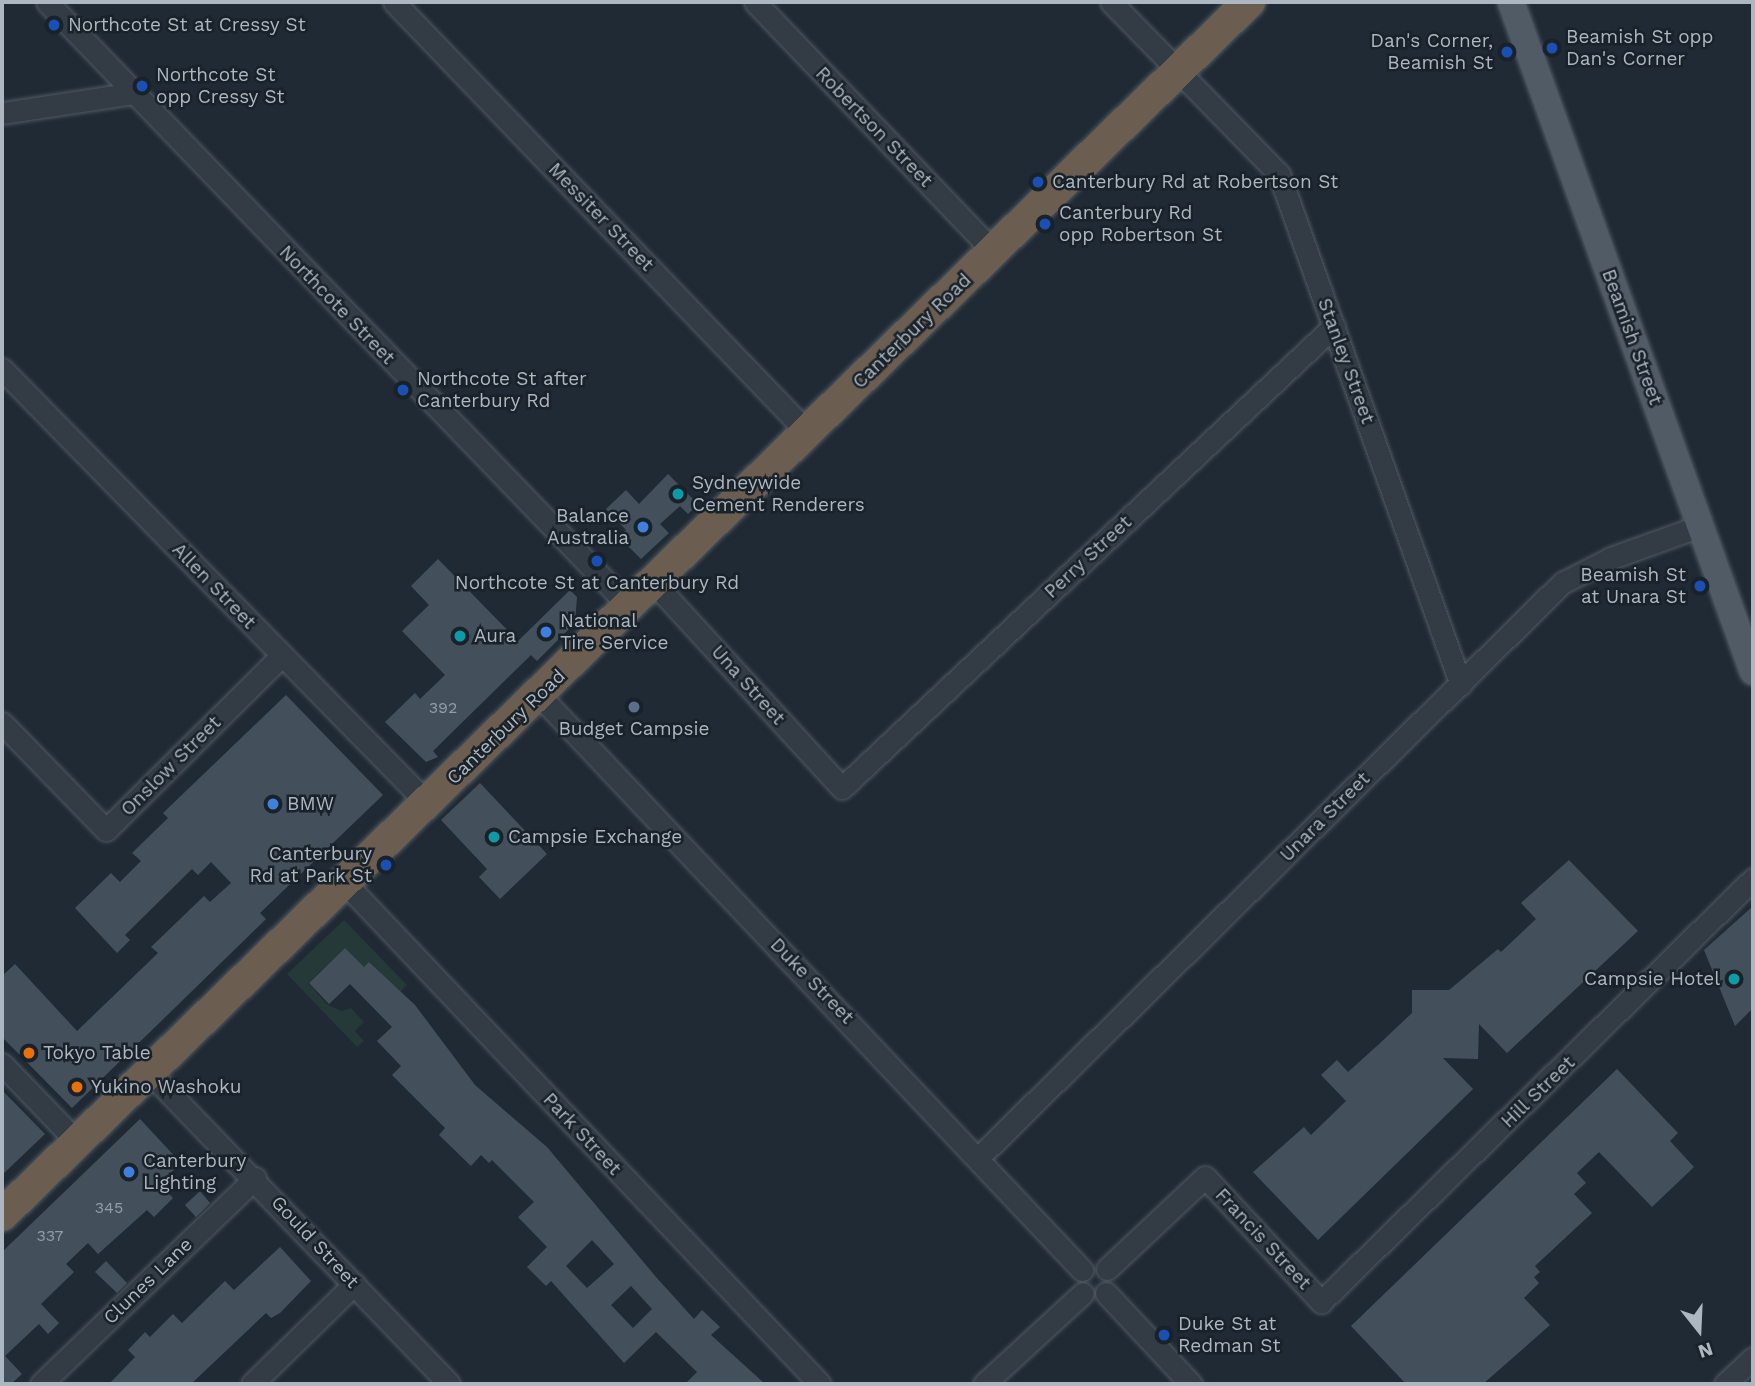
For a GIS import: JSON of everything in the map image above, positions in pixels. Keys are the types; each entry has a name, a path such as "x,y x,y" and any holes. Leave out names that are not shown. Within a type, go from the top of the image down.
{"highway":[{"name":"Canterbury Road","path":"2,1215 1249,2"}],"main road":[{"name":"Beamish Street","path":"1511,2 1753,672"}],"street":[{"name":"Northcote Street","path":"47,2 629,606"},
{"name":"Messiter Street","path":"394,2 808,433"},
{"name":"Robertson Street","path":"755,2 993,251"},
{"name":"Stanley Street","path":"1111,2 1279,174 1461,685"},
{"path":"2,113 134,93"},
{"name":"Perry Street","path":"842,788 1334,326"},
{"name":"Allen Street","path":"2,369 427,803"},
{"name":"Unara Street","path":"980,1156 1580,570 1700,526"},
{"name":"Una Street","path":"654,583 842,788"},
{"name":"Onslow Street","path":"2,723 106,830 282,655"},
{"name":"Duke Street","path":"539,695 980,1156 1082,1270"},
{"name":"Hill Street","path":"1321,1302 1753,879"},
{"name":"Park Street","path":"345,883 820,1384"},
{"path":"2,1064 77,1142"},
{"name":"Gould Street","path":"150,1073 255,1178 449,1384"},
{"name":"Francis Street","path":"1107,1269 1205,1177 1321,1302"},
{"name":"Clunes Lane","path":"41,1384 255,1178"},
{"path":"1092,1265 1107,1269 1111,1284 1106,1293 1092,1298 1083,1293 1078,1279 1082,1270 1092,1265"},
{"path":"252,1384 354,1284"},
{"path":"984,1384 1083,1293"},
{"path":"1106,1293 1191,1384"},
{"path":"1725,1384 1753,1358"}],"green space":[{"path":"344,920 407,985 399,993 370,962 364,968 345,948 308,983 328,1005 341,1011 351,1008 364,1022 355,1031 364,1041 357,1047 287,974"}],"building":[{"name":"Balance Australia","path":"668,474 698,504 688,514 680,506 660,524 669,533 641,559 619,537 626,530 606,509 626,490 639,504"},
{"name":"Aura","path":"438,559 518,641 570,590 577,597 575,623 537,661 531,655 433,751 438,757 426,762 385,722 415,693 420,699 445,675 402,631 429,605 411,586"},
{"path":"286,695 383,795 260,913 266,919 72,1108 2,1037 2,976 15,964 77,1031 158,953 151,947 204,896 210,902 231,883 211,862 198,875 192,869 125,935 130,940 117,953 75,908 111,873 120,882 141,861 132,853 168,818 163,813"},
{"name":"Campsie Exchange","path":"480,783 547,854 500,899 479,877 487,869 441,820"},
{"path":"1569,860 1638,931 1507,1053 1479,1024 1478,1059 1443,1058 1473,1089 1318,1240 1253,1172 1304,1127 1311,1135 1346,1101 1321,1075 1337,1060 1348,1072 1378,1045 1412,1013 1412,990 1449,990 1498,949 1501,952 1536,919 1521,903"},
{"name":"Campsie Hotel","path":"1753,906 1753,1008 1735,1026 1704,950"},
{"path":"345,948 364,967 369,962 415,1005 475,1085 547,1147 694,1319 702,1310 720,1327 711,1335 765,1384 685,1384 697,1372 656,1332 624,1363 551,1281 546,1286 527,1267 547,1247 518,1217 534,1202 492,1160 489,1163 481,1155 471,1166 439,1135 445,1128 392,1075 401,1066 377,1041 392,1027 350,984 329,1004 309,983","holes":["592,1240 614,1264 587,1288 566,1266","631,1286 652,1309 633,1328 611,1305"]},
{"path":"1617,1069 1678,1133 1670,1141 1694,1167 1652,1207 1599,1152 1577,1173 1586,1183 1574,1194 1592,1213 1535,1266 1540,1272 1534,1277 1539,1283 1524,1298 1550,1325 1483,1384 1406,1384 1351,1326"},
{"path":"2,1090 45,1134 2,1175"},
{"path":"140,1119 181,1163 159,1184 173,1198 154,1217 147,1210 98,1254 88,1243 66,1264 74,1272 41,1304 59,1323 48,1334 39,1324 5,1356 22,1374 11,1384 2,1384 2,1252"},
{"path":"200,1191 210,1203 196,1217 185,1205"},
{"path":"280,1247 311,1281 280,1313 271,1318 266,1313 191,1384 109,1384 135,1357 128,1350 145,1332 150,1337 173,1314 182,1323 225,1281 234,1290"},
{"path":"106,1261 127,1283 117,1293 95,1272"}],"place":[{"name":"Northcote St at Cressy St","path":"54,25"},
{"name":"Beamish St opp Dan's Corner","path":"1552,48"},
{"name":"Dan's Corner, Beamish St","path":"1507,52"},
{"name":"Northcote St opp Cressy St","path":"142,86"},
{"name":"Canterbury Rd at Robertson St","path":"1038,182"},
{"name":"Canterbury Rd opp Robertson St","path":"1045,224"},
{"name":"Northcote St after Canterbury Rd","path":"403,390"},
{"name":"Sydneywide Cement Renderers","path":"678,494"},
{"name":"Balance Australia","path":"643,527"},
{"name":"Northcote St at Canterbury Rd","path":"597,561"},
{"name":"Beamish St at Unara St","path":"1700,586"},
{"name":"National Tire Service","path":"546,632"},
{"name":"Aura","path":"460,636"},
{"name":"Budget Campsie","path":"634,707"},
{"name":"BMW","path":"273,804"},
{"name":"Campsie Exchange","path":"494,837"},
{"name":"Canterbury Rd at Park St","path":"386,865"},
{"name":"Campsie Hotel","path":"1734,979"},
{"name":"Tokyo Table","path":"29,1053"},
{"name":"Yukino Washoku","path":"77,1087"},
{"name":"Canterbury Lighting","path":"129,1172"},
{"name":"Duke St at Redman St","path":"1164,1335"}]}
